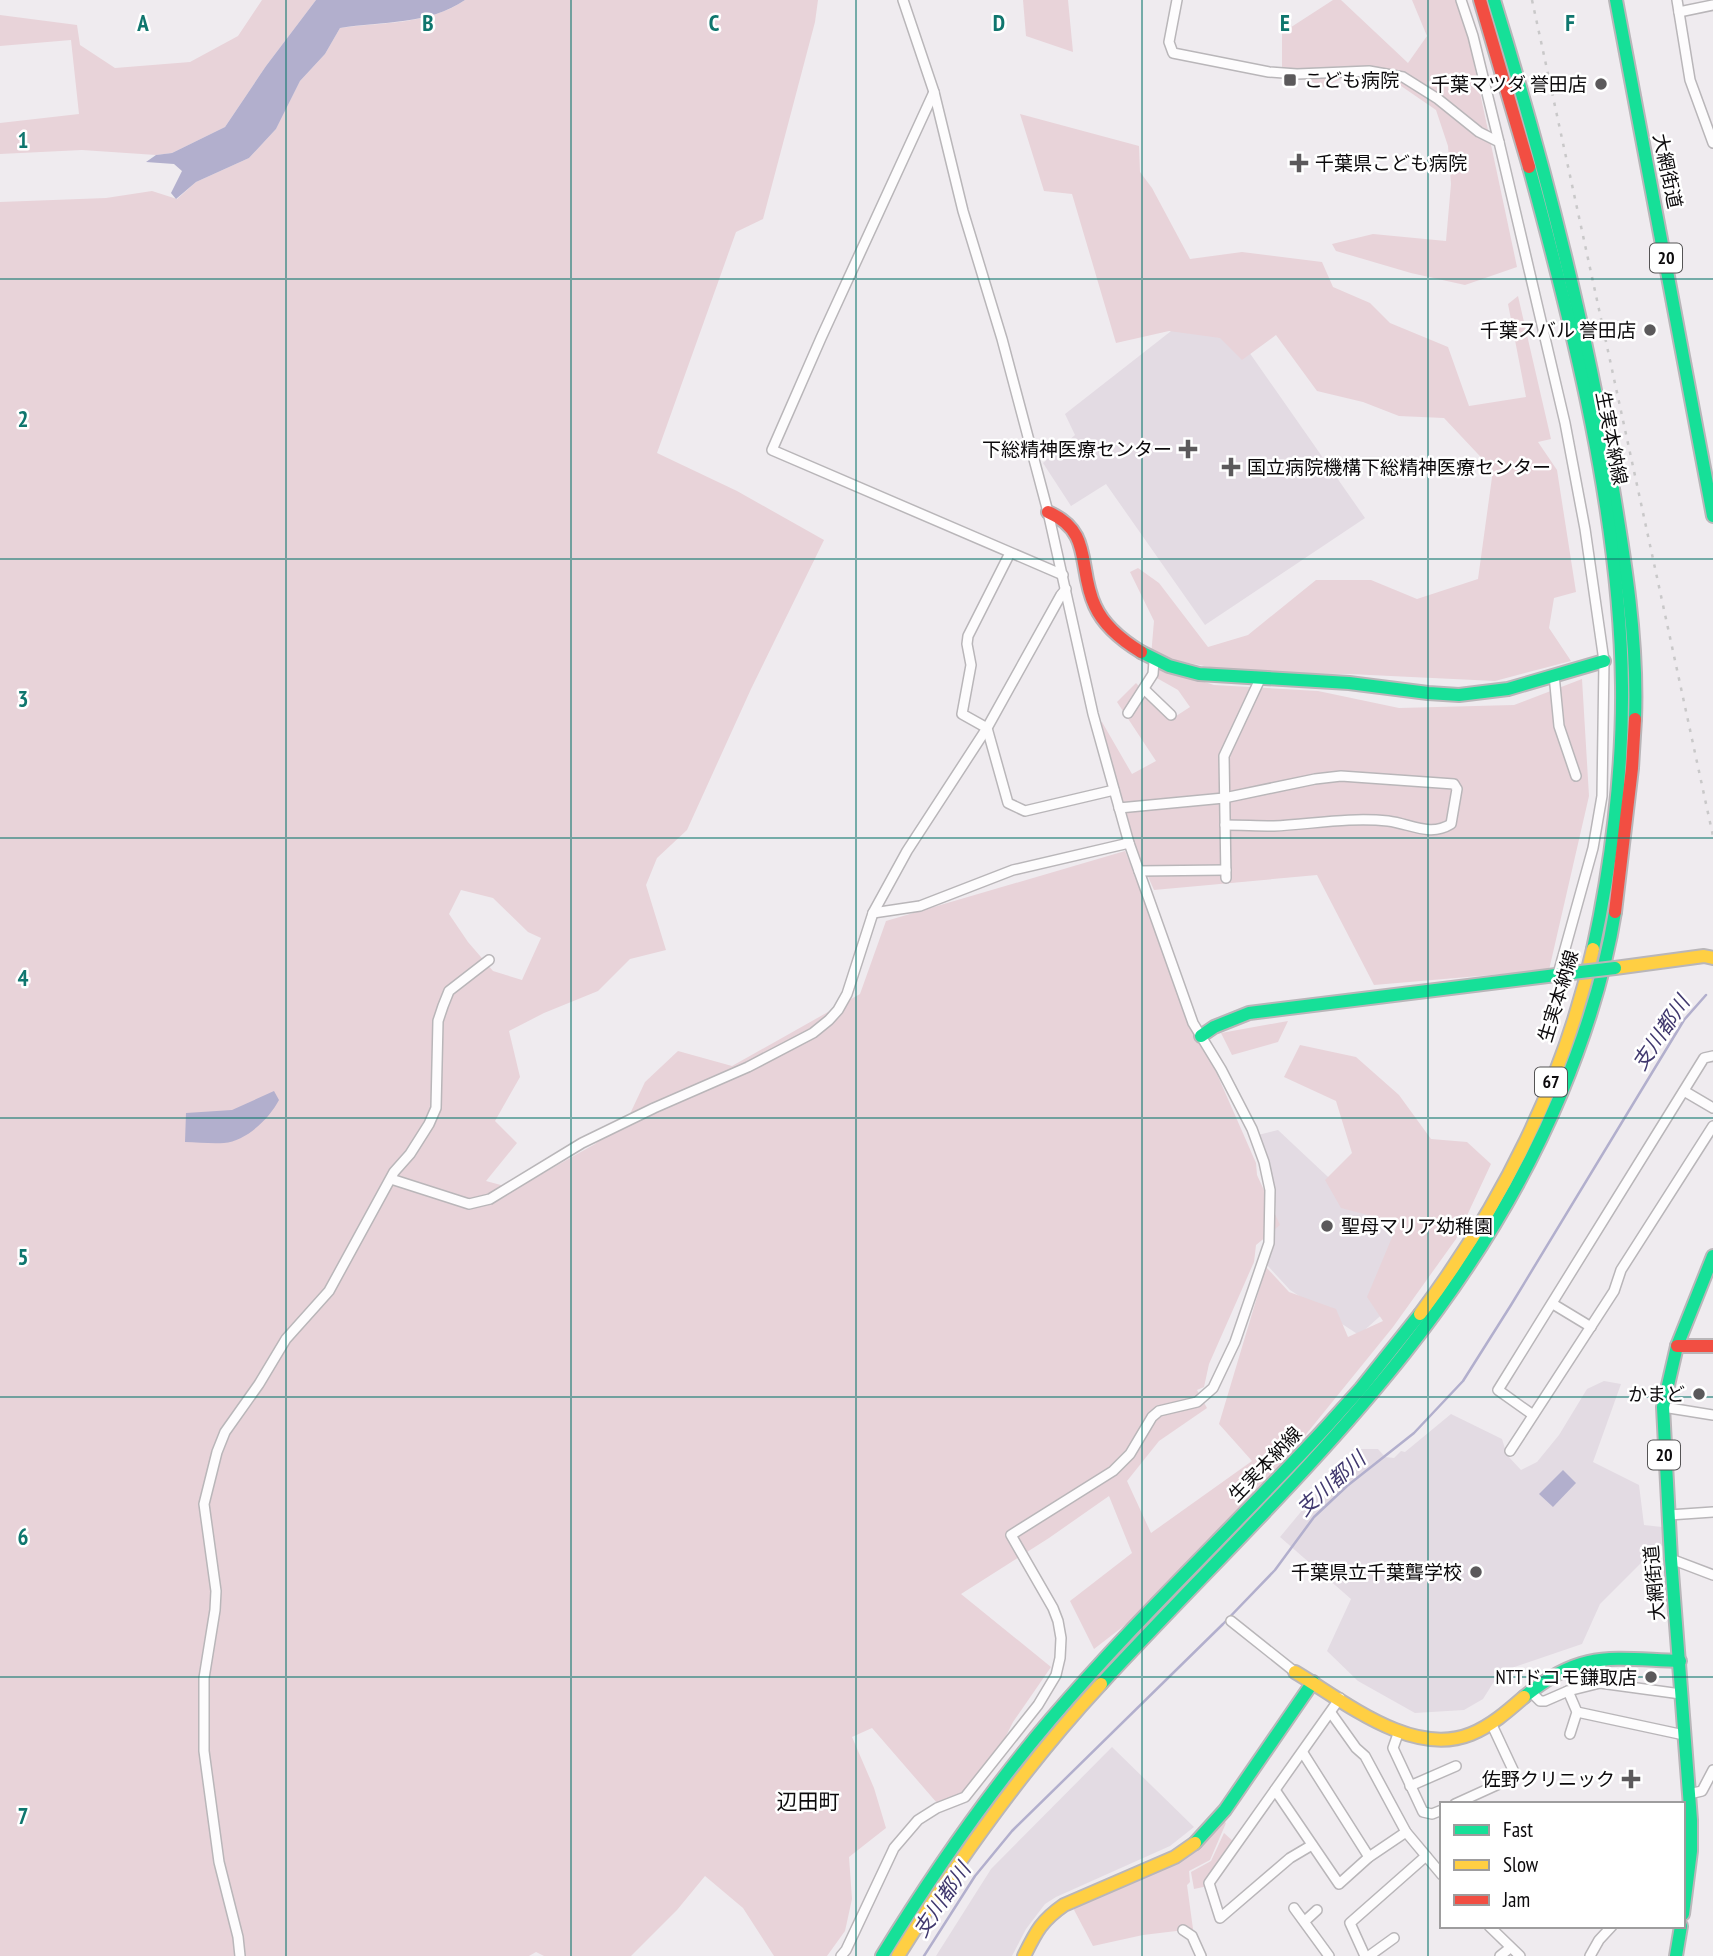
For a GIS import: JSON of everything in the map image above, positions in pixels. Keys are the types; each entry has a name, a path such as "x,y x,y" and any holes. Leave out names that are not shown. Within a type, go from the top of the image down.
{"main road":[{"name":"生実本納線","path":"882,1956 916,1900 996,1788 1055,1716 1300,1456 1366,1382 1438,1288 1488,1211 1513,1165 1549,1086 1572,1026 1586,978 1608,861 1622,717 1619,620 1603,491 1578,365 1535,185 1480,0"},
{"name":"生実本納線","path":"898,1956 951,1873 1020,1779 1088,1698 1350,1421 1426,1328 1494,1227 1540,1143 1577,1055 1601,978 1614,915 1633,762 1635,689 1628,590 1598,394 1576,289 1535,132 1494,0"},
{"name":"大網街道","path":"1616,0 1713,516"},
{"path":"1048,512 1061,515 1071,524 1083,554 1091,601 1102,618 1124,639 1154,661 1181,671 1353,684 1453,695 1506,689 1604,661"},
{"path":"1202,1036 1214,1027 1249,1013 1704,956 1713,958"},
{"name":"大網街道","path":"1685,1900 1692,1851 1687,1819 1689,1794 1671,1559 1663,1407 1678,1346 1713,1256"},
{"path":"1678,1346 1713,1346"},
{"path":"1295,1672 1399,1731 1422,1738 1448,1740 1473,1734 1492,1725 1560,1671 1583,1662 1680,1661"},
{"path":"1024,1956 1038,1927 1052,1913 1174,1857 1209,1828 1231,1803 1301,1705 1313,1682"},
{"path":"1676,1956 1681,1928"}],"street":[{"path":"841,1956 894,1848 918,1820 937,1808 965,1797 1038,1704 1056,1675 1061,1638 1058,1621 1011,1535 1113,1471 1130,1454 1152,1417 1159,1411 1205,1398 1213,1388 1236,1342 1269,1242 1270,1189 1264,1162 1252,1129 1193,1023 1129,843 1093,714 1048,512 1002,339 963,211 934,92 903,0"},
{"path":"1177,0 1169,42 1173,53 1269,72 1297,74 1369,71 1403,76 1438,99 1479,132 1499,142"},
{"path":"1461,0 1473,36 1565,423 1604,661 1602,796 1590,860 1558,974"},
{"path":"1677,0 1690,80 1713,143"},
{"path":"1679,12 1713,5"},
{"path":"934,92 772,450 1063,575"},
{"path":"1010,553 968,636 971,665 962,714 987,728 1008,803 1024,811 1114,790"},
{"path":"391,1179 469,1204 490,1199 582,1143 748,1067 813,1033 838,1010 847,994 873,912 906,851 987,728 1066,589"},
{"path":"1128,713 1153,674 1154,661"},
{"path":"1554,675 1559,726 1576,776"},
{"path":"1139,871 1226,874 1224,756 1261,677"},
{"path":"1145,690 1171,715"},
{"path":"1119,808 1224,798 1341,776 1454,784 1457,789 1451,824 1441,830 1429,831 1399,822 1365,818 1272,826 1225,825"},
{"path":"873,912 920,906 1013,870 1129,843"},
{"path":"240,1956 238,1937 219,1862 204,1751 204,1678 216,1591 204,1504 217,1452 225,1432 259,1384 286,1339 329,1291 391,1179 410,1154 436,1108 438,1021 443,1006 449,991 489,960"},
{"path":"1533,1415 1497,1390 1704,1058 1713,1056"},
{"path":"1684,1091 1713,1108"},
{"path":"1510,1451 1614,1291 1621,1270 1713,1126"},
{"path":"1553,1304 1591,1327"},
{"path":"1663,1407 1713,1415"},
{"path":"1669,1515 1713,1512"},
{"path":"1671,1559 1713,1575"},
{"path":"1231,1621 1295,1672"},
{"path":"1600,1683 1601,1660"},
{"path":"1531,1692 1545,1702 1568,1691 1600,1683 1681,1694"},
{"path":"1568,1691 1577,1712 1570,1734"},
{"path":"1312,1845 1290,1858 1220,1918 1209,1883 1303,1754 1340,1698"},
{"path":"1577,1712 1684,1735"},
{"path":"1331,1713 1365,1756 1406,1832 1440,1873"},
{"path":"1459,1802 1510,1779 1514,1772 1492,1725"},
{"path":"1399,1731 1393,1748 1423,1812 1432,1814 1440,1811"},
{"path":"1303,1754 1369,1857"},
{"path":"1410,1786 1456,1766"},
{"path":"1689,1794 1702,1791 1713,1770"},
{"path":"1275,1790 1339,1884 1369,1857 1406,1832"},
{"path":"1394,1938 1367,1956 1350,1923 1426,1856"},
{"path":"1294,1908 1329,1956"},
{"path":"1305,1921 1317,1910"},
{"path":"1491,1928 1520,1956"},
{"path":"1590,1956 1610,1928"},
{"path":"1183,1930 1192,1936 1201,1956"},
{"path":"1500,1956 1510,1948"}],"shaded area":[{"path":"262,0 316,0 266,66 225,127 172,153 156,155 82,150 0,154 0,123 79,114 71,40 0,46 0,15 77,25 80,45 115,68 190,62 238,36"},
{"path":"316,0 465,0 451,8 421,18 340,28 325,54 300,81 276,129 249,158 196,182 176,199 171,193 182,171 174,164 146,162 156,155 172,153 225,127 266,66"},
{"path":"465,0 818,0 815,22 763,219 736,232 657,453 737,491 824,540 751,689 687,830 657,858 646,885 666,950 630,959 598,991 509,1031 520,1077 495,1121 517,1143 486,1181 515,1189 595,1144 629,1116 645,1082 678,1051 732,1066 860,994 886,921 1125,851 1256,1163 1257,1175 1280,1225 1256,1245 1254,1262 1209,1364 1204,1387 1197,1390 1207,1408 1159,1441 1127,1481 1151,1533 1252,1461 1219,1424 1266,1267 1289,1292 1336,1309 1348,1337 1383,1321 1367,1297 1398,1223 1341,1208 1325,1180 1352,1153 1336,1101 1284,1077 1300,1045 1356,1057 1399,1095 1431,1139 1467,1142 1491,1164 1456,1239 1393,1327 1273,1475 1138,1615 1094,1649 1070,1601 1132,1553 1109,1496 961,1594 1051,1667 1013,1722 980,1788 937,1803 872,1728 852,1737 874,1788 886,1828 849,1857 852,1899 845,1931 827,1956 774,1956 743,1908 705,1876 677,1910 631,1956 544,1956 536,1952 529,1956 0,1956 0,202 106,198 152,191 177,199 196,182 249,158 276,129 300,81 325,54 340,28 405,21 451,8","holes":["461,890 493,898 528,932 541,938 522,980 493,971 449,914"]},
{"path":"1023,0 1068,0 1073,52 1026,36"},
{"path":"1333,0 1341,0 1408,63 1427,36 1412,0 1457,0 1465,22 1517,267 1465,285 1411,273 1336,251 1332,244 1373,234 1446,241 1451,184 1448,146 1436,110 1372,66 1323,87 1282,67 1282,33"},
{"path":"1020,114 1139,146 1140,172 1152,188 1190,259 1242,252 1322,262 1333,287 1370,303 1390,323 1448,347 1469,406 1526,397 1508,304 1518,296 1551,439 1538,442 1557,470 1576,592 1554,598 1549,628 1571,661 1495,681 1349,674 1242,673 1151,656 1154,621 1130,572 1138,568 1159,583 1208,647 1248,635 1316,580 1371,580 1417,599 1478,579 1493,470 1444,418 1399,416 1363,402 1317,391 1276,335 1242,360 1220,338 1169,331 1116,343 1072,194 1044,191"},
{"name":"下総精神医療センター","path":"1212,299 1365,518 1205,625 1106,484 1071,506 1043,463 1075,435 1065,414"},
{"path":"1158,667 1214,685 1318,691 1399,708 1514,705 1582,679 1589,796 1549,970 1374,985 1317,875 1154,890 1137,852 1096,730 1102,722 1132,774 1156,761 1117,702 1136,683 1170,720 1190,707 1178,690 1155,677"},
{"path":"1288,1021 1278,1042 1232,1055 1221,1033"},
{"path":"274,1091 279,1100 275,1107 248,1134 224,1143 185,1142 186,1113 232,1110"},
{"name":"聖母マリア幼稚園","path":"1278,1130 1409,1253 1387,1310 1359,1335 1290,1290 1267,1265 1276,1213 1274,1189 1258,1135"},
{"name":"千葉県立千葉聾学校","path":"1604,1381 1621,1384 1593,1462 1639,1485 1644,1525 1662,1527 1664,1546 1658,1546 1600,1604 1582,1644 1500,1672 1483,1699 1464,1710 1415,1713 1358,1681 1327,1651 1351,1599 1280,1537 1353,1449 1378,1449 1385,1457 1394,1458 1451,1414 1502,1439 1507,1455 1521,1470 1537,1462 1559,1435 1587,1389"},
{"path":"1563,1470 1576,1483 1553,1507 1539,1494"},
{"path":"1112,1747 1194,1827 1170,1846 1045,1904 1026,1929 1012,1956 936,1956 991,1869"},
{"path":"1222,1820 1226,1823 1210,1860 1189,1871 1190,1882 1187,1885 1193,1929 1143,1935 1093,1946 1072,1906 1152,1870"},
{"path":"1224,1833 1235,1843 1208,1886 1194,1889 1191,1872 1211,1861"}],"waterway":[{"name":"支川都川","path":"924,1956 975,1876 1012,1831 1275,1570 1314,1517 1347,1486 1414,1433 1463,1381 1684,1020 1706,995"}],"railway":[{"path":"1532,0 1713,836"}],"traffic: fast":[{"path":"1494,0 1561,240 1601,422 1630,601 1635,719"},
{"path":"1616,0 1713,516"},
{"path":"1529,167 1578,358 1592,424 1604,490 1619,622 1622,718 1618,785 1605,885 1593,949"},
{"path":"1141,652 1169,666 1199,674 1349,683 1459,695 1508,689 1604,661"},
{"path":"1101,1684 1358,1410 1417,1338 1471,1263 1519,1182 1561,1094 1593,1005 1615,912"},
{"path":"1572,973 1615,968"},
{"path":"1201,1036 1214,1027 1249,1013 1572,973"},
{"path":"1685,1898 1691,1851 1691,1820 1671,1559 1663,1407 1677,1346 1713,1256"},
{"path":"882,1956 962,1834 1051,1719 1118,1644 1327,1426 1420,1314"},
{"path":"1524,1697 1563,1671 1598,1660 1680,1661"},
{"path":"1195,1843 1225,1810 1313,1682"},
{"path":"1676,1956 1681,1928"}],"traffic: slow":[{"path":"1420,1314 1477,1230 1526,1140 1565,1047 1593,949"},
{"path":"1615,968 1704,956 1713,958"},
{"path":"1295,1672 1379,1723 1426,1739 1449,1739 1471,1734 1505,1713 1524,1697"},
{"path":"898,1956 993,1815 1045,1748 1101,1684"},
{"path":"1024,1956 1040,1928 1064,1905 1175,1857 1195,1843"}],"traffic: jam":[{"path":"1480,0 1529,167"},
{"path":"1048,512 1062,520 1078,541 1090,592 1103,620 1127,643 1141,652"},
{"path":"1615,912 1635,719"},
{"path":"1677,1346 1713,1346"}],"place":[{"name":"こども病院","path":"1290,80"},
{"name":"千葉マツダ 誉田店","path":"1601,84"},
{"name":"千葉県こども病院","path":"1299,163"},
{"name":"千葉スバル 誉田店","path":"1650,330"},
{"name":"下総精神医療センター","path":"1188,449"},
{"name":"国立病院機構下総精神医療センター","path":"1231,467"},
{"name":"聖母マリア幼稚園","path":"1327,1226"},
{"name":"かまど","path":"1699,1394"},
{"name":"千葉県立千葉聾学校","path":"1476,1572"},
{"name":"NTTドコモ鎌取店","path":"1651,1677"},
{"name":"佐野クリニック","path":"1631,1779"}],"district":[{"name":"辺田町","path":"808,1802"}]}
